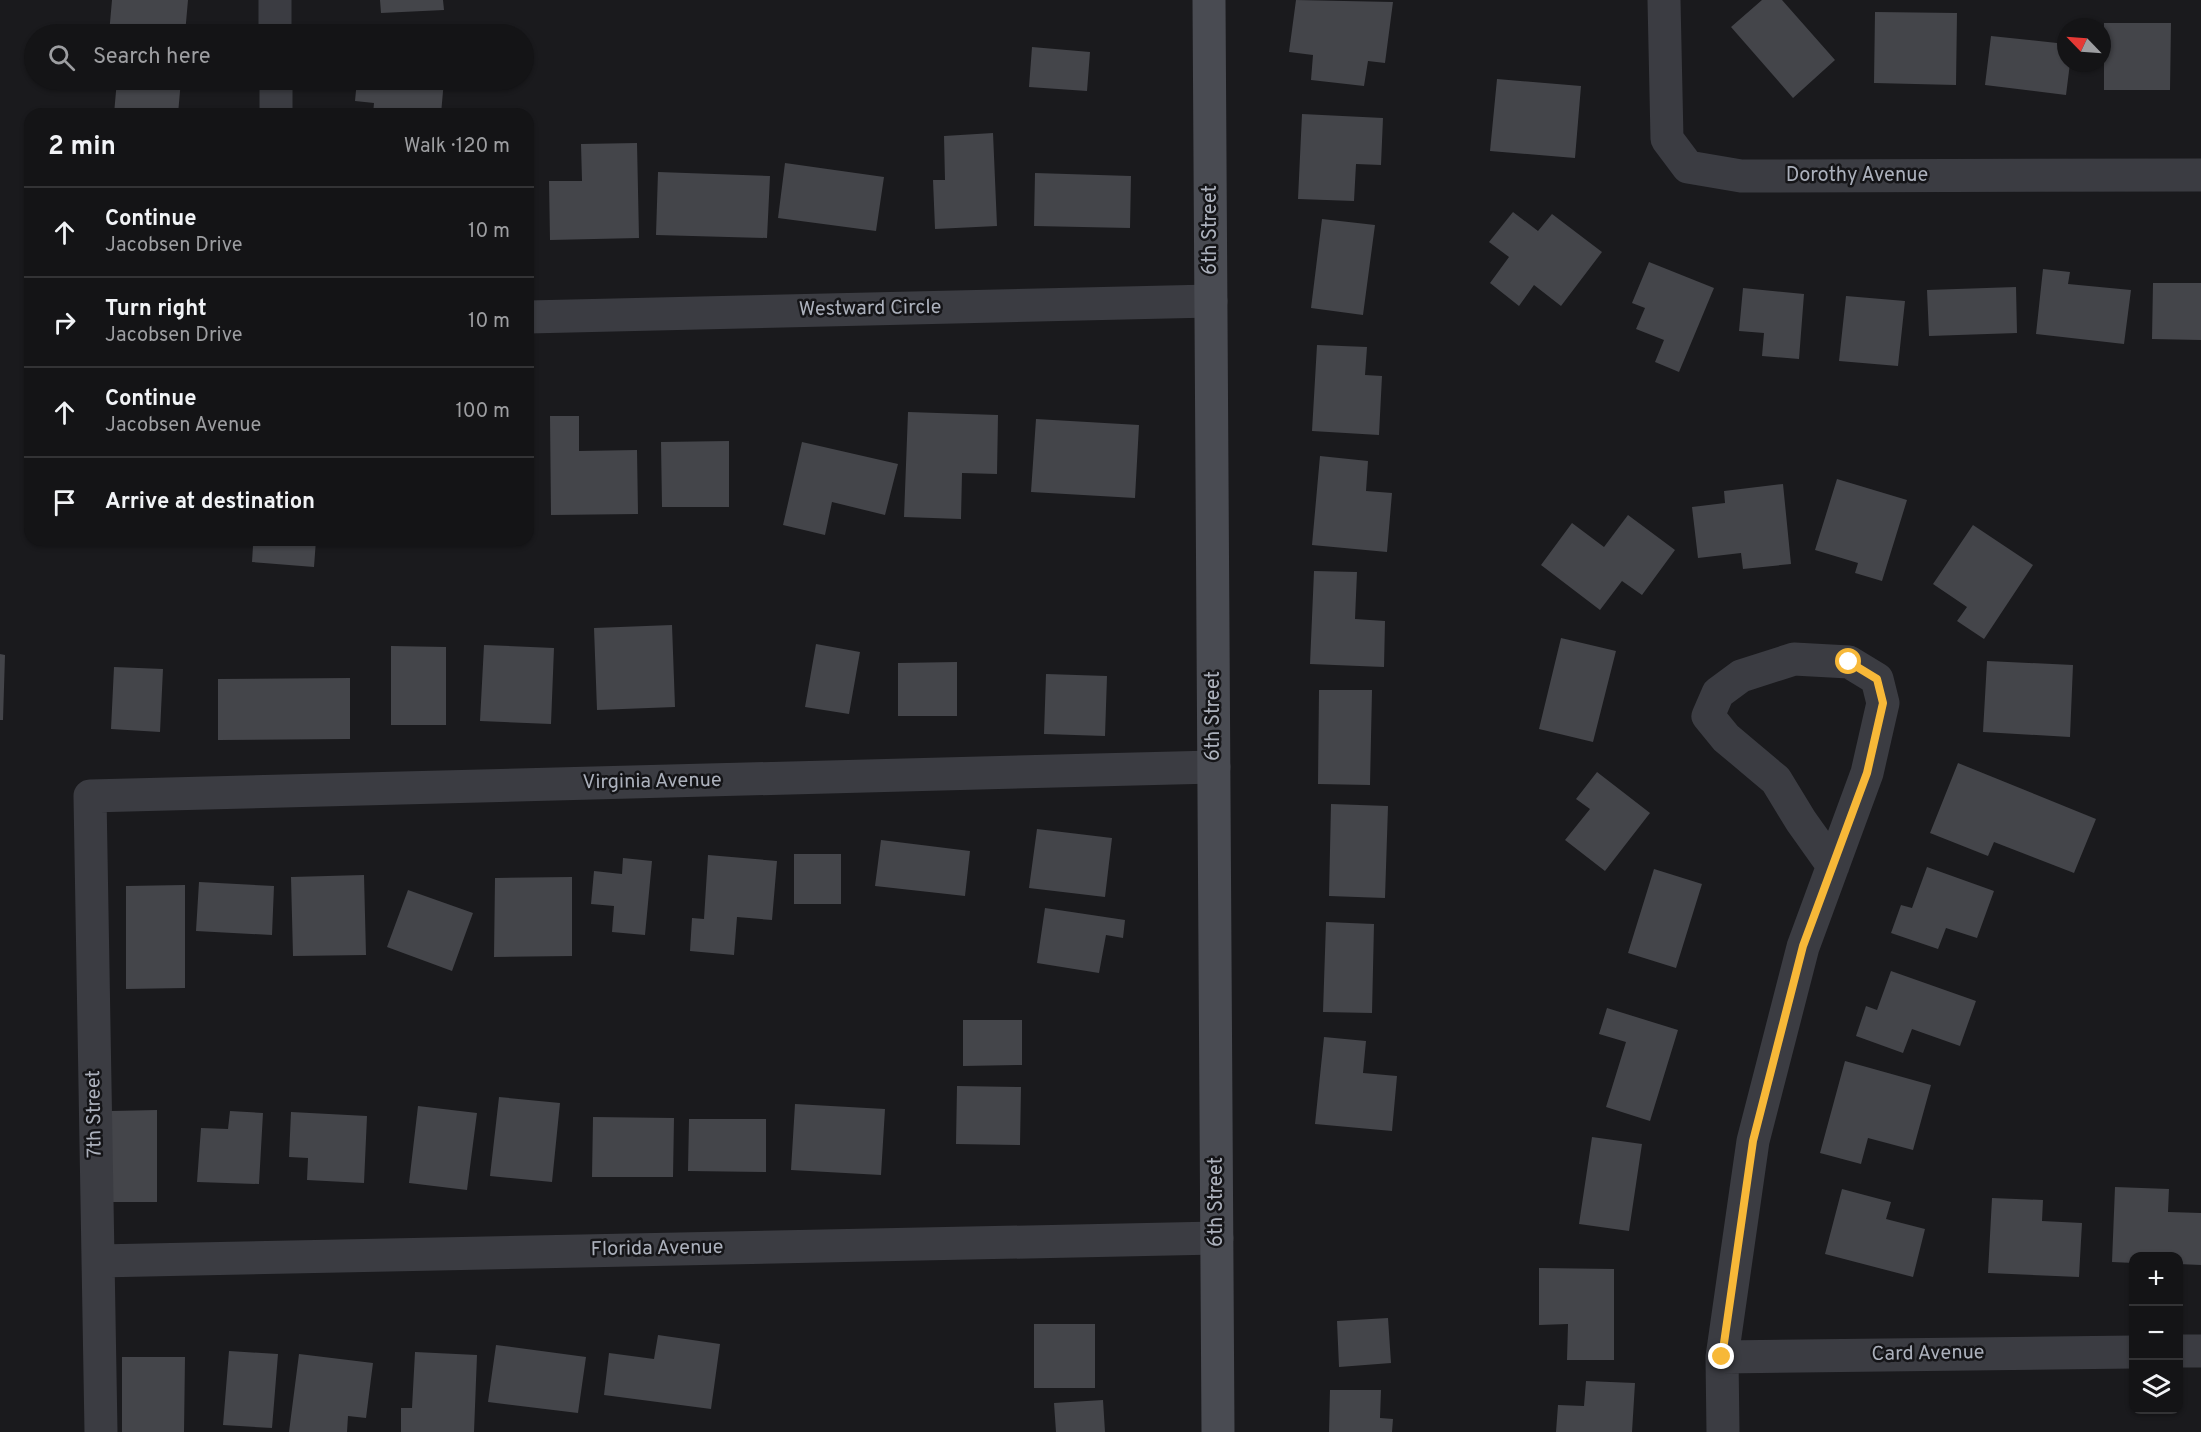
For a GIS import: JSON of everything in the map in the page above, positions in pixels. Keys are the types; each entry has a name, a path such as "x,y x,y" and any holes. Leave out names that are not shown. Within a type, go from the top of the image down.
{"street":[{"path":"275,0 275,24"},
{"name":"6th Street","path":"1209,0 1218,1432"},
{"name":"Dorothy Avenue","path":"1664,0 1667,139 1688,167 1741,176 2201,176"},
{"path":"276,90 276,108"},
{"name":"Westward Circle","path":"534,317 1211,301"},
{"path":"1723,1432 1722,1357 1753,1141 1803,946 1833,866 1867,773 1883,703 1877,679 1849,662 1794,659 1742,676 1718,693 1708,716 1726,738 1776,780 1801,821 1833,866"},
{"name":"Virginia Avenue","path":"90,796 1214,767"},
{"name":"7th Street","path":"90,796 100,1432"},
{"name":"Florida Avenue","path":"98,1261 1217,1238"},
{"path":"2183,1351 2201,1351"},
{"name":"Card Avenue","path":"1722,1357 2129,1352"}],"building":[{"path":"112,0 188,0 186,24 110,24"},
{"path":"380,0 443,0 444,10 381,13"},
{"path":"1296,0 1393,2 1385,63 1368,61 1364,86 1311,80 1313,55 1289,52"},
{"path":"1762,0 1782,0 1835,60 1793,98 1731,27"},
{"path":"1875,12 1957,13 1956,85 1874,83"},
{"path":"2111,23 2171,23 2170,90 2104,90 2104,72 2111,72"},
{"path":"1991,36 2057,43 2057,72 2069,72 2066,95 1985,85"},
{"path":"1032,47 1090,52 1087,91 1029,87"},
{"path":"1497,79 1581,86 1575,158 1490,151"},
{"path":"116,90 180,90 179,108 115,108"},
{"path":"356,90 443,90 442,108 374,108 374,103 355,101"},
{"path":"1302,114 1383,118 1381,165 1356,164 1354,201 1298,199"},
{"path":"993,133 997,226 935,229 933,180 945,180 944,136"},
{"path":"637,143 639,238 550,240 549,181 582,181 581,144"},
{"path":"785,163 884,177 876,231 778,218"},
{"path":"658,172 770,176 767,238 656,235"},
{"path":"1035,173 1131,176 1130,228 1034,226"},
{"path":"1513,212 1538,231 1552,214 1602,252 1561,306 1534,285 1519,306 1490,283 1509,257 1489,242"},
{"path":"1322,219 1375,225 1363,315 1311,308"},
{"path":"1649,262 1714,288 1679,372 1655,362 1664,340 1636,329 1645,308 1632,303"},
{"path":"2043,269 2070,272 2068,284 2131,290 2124,344 2036,334"},
{"path":"2153,283 2201,283 2201,340 2152,339"},
{"path":"2016,287 2017,333 1929,336 1927,290"},
{"path":"1743,288 1804,294 1799,359 1762,356 1764,333 1739,331"},
{"path":"1846,296 1905,301 1898,366 1839,361"},
{"path":"1317,345 1367,347 1365,375 1382,376 1379,435 1312,431"},
{"path":"908,412 998,415 997,474 962,473 961,519 904,517"},
{"path":"550,416 579,416 579,451 637,450 638,514 551,515"},
{"path":"1036,419 1139,425 1135,498 1031,492"},
{"path":"729,441 729,507 662,507 661,442"},
{"path":"802,442 898,464 885,515 832,502 825,535 783,525"},
{"path":"1320,456 1368,461 1366,491 1392,493 1387,552 1312,545"},
{"path":"1837,479 1907,500 1882,581 1855,573 1858,563 1815,550"},
{"path":"1783,484 1791,564 1743,569 1741,553 1698,558 1692,507 1725,503 1724,491"},
{"path":"1628,515 1675,550 1642,595 1622,581 1600,610 1541,565 1572,523 1604,547"},
{"path":"1973,525 2033,565 1984,639 1957,621 1967,607 1933,584"},
{"path":"253,546 316,546 314,567 252,562"},
{"path":"1314,571 1357,572 1355,619 1385,621 1384,667 1310,664"},
{"path":"672,625 675,707 597,710 594,628"},
{"path":"1561,638 1616,651 1593,742 1539,729"},
{"path":"816,644 860,652 849,714 805,707"},
{"path":"484,645 554,648 551,724 480,721"},
{"path":"391,646 446,647 446,725 391,725"},
{"path":"0,654 5,655 3,720 0,720"},
{"path":"1987,661 2073,665 2070,737 1983,732"},
{"path":"957,662 957,716 898,716 898,663"},
{"path":"114,667 163,669 160,732 111,729"},
{"path":"1046,674 1107,676 1105,736 1044,734"},
{"path":"350,678 350,739 218,740 218,679"},
{"path":"1319,690 1372,690 1370,785 1318,784"},
{"path":"1958,763 2096,819 2074,873 1994,842 1988,856 1930,833"},
{"path":"1597,772 1650,813 1605,871 1565,840 1590,809 1576,799"},
{"path":"1331,804 1388,806 1385,898 1329,896"},
{"path":"1037,829 1112,838 1105,897 1029,888"},
{"path":"881,840 970,851 965,896 875,886"},
{"path":"794,854 841,854 841,904 794,904"},
{"path":"708,855 777,861 772,920 737,917 734,955 690,951 692,918 704,919"},
{"path":"623,858 652,861 645,935 612,932 614,906 591,904 594,871 622,874"},
{"path":"1927,867 1994,891 1977,938 1946,928 1938,949 1891,933 1901,905 1912,908"},
{"path":"1654,869 1702,884 1676,968 1628,953"},
{"path":"364,875 366,955 293,956 291,877"},
{"path":"572,877 572,956 494,957 495,878"},
{"path":"199,882 274,886 272,935 196,931"},
{"path":"185,885 185,988 126,989 126,886"},
{"path":"408,890 473,913 452,971 387,947"},
{"path":"1045,908 1125,920 1123,938 1106,935 1099,973 1037,963"},
{"path":"1326,922 1374,924 1372,1013 1323,1012"},
{"path":"1891,971 1976,1001 1960,1046 1912,1029 1903,1053 1856,1036 1866,1006 1877,1010"},
{"path":"1607,1008 1678,1030 1650,1121 1606,1107 1626,1042 1599,1034"},
{"path":"963,1020 1022,1020 1022,1065 963,1066"},
{"path":"1324,1037 1366,1041 1363,1073 1397,1076 1392,1131 1315,1124"},
{"path":"1845,1061 1931,1085 1913,1150 1868,1138 1861,1164 1820,1153"},
{"path":"957,1086 1021,1087 1020,1145 956,1144"},
{"path":"499,1097 560,1103 552,1182 490,1176"},
{"path":"795,1104 885,1109 881,1175 791,1170"},
{"path":"418,1106 477,1113 467,1190 409,1183"},
{"path":"157,1110 157,1202 111,1202 111,1111"},
{"path":"230,1111 263,1113 259,1184 197,1182 201,1128 228,1129"},
{"path":"291,1112 367,1116 364,1183 307,1180 308,1158 289,1157"},
{"path":"593,1117 674,1118 673,1177 592,1177"},
{"path":"689,1119 766,1119 766,1172 688,1171"},
{"path":"1592,1137 1642,1144 1629,1231 1579,1224"},
{"path":"2115,1187 2169,1189 2168,1212 2201,1213 2201,1265 2183,1264 2183,1252 2129,1252 2129,1263 2112,1262"},
{"path":"1842,1189 1891,1202 1886,1219 1925,1229 1913,1277 1825,1254"},
{"path":"1992,1198 2043,1200 2042,1221 2082,1223 2079,1277 1988,1273"},
{"path":"1539,1268 1614,1269 1614,1360 1567,1360 1568,1324 1539,1325"},
{"path":"1388,1318 1391,1363 1339,1367 1337,1321"},
{"path":"1034,1324 1095,1324 1095,1388 1034,1388"},
{"path":"658,1335 720,1344 711,1409 604,1395 609,1353 654,1359"},
{"path":"496,1345 586,1357 578,1413 488,1402"},
{"path":"229,1351 278,1354 272,1428 223,1425"},
{"path":"415,1352 477,1355 474,1432 401,1432 401,1408 412,1408"},
{"path":"299,1354 373,1363 366,1418 348,1416 347,1432 289,1432"},
{"path":"122,1357 185,1357 184,1432 122,1432"},
{"path":"1586,1381 1635,1383 1632,1432 1556,1432 1558,1405 1584,1406"},
{"path":"1330,1390 1381,1390 1380,1418 1393,1419 1392,1432 1329,1432"},
{"path":"1103,1400 1105,1432 1056,1432 1054,1403"}],"route":[{"path":"1722,1357 1753,1141 1803,946 1867,773 1883,703 1877,679 1849,662"}]}
